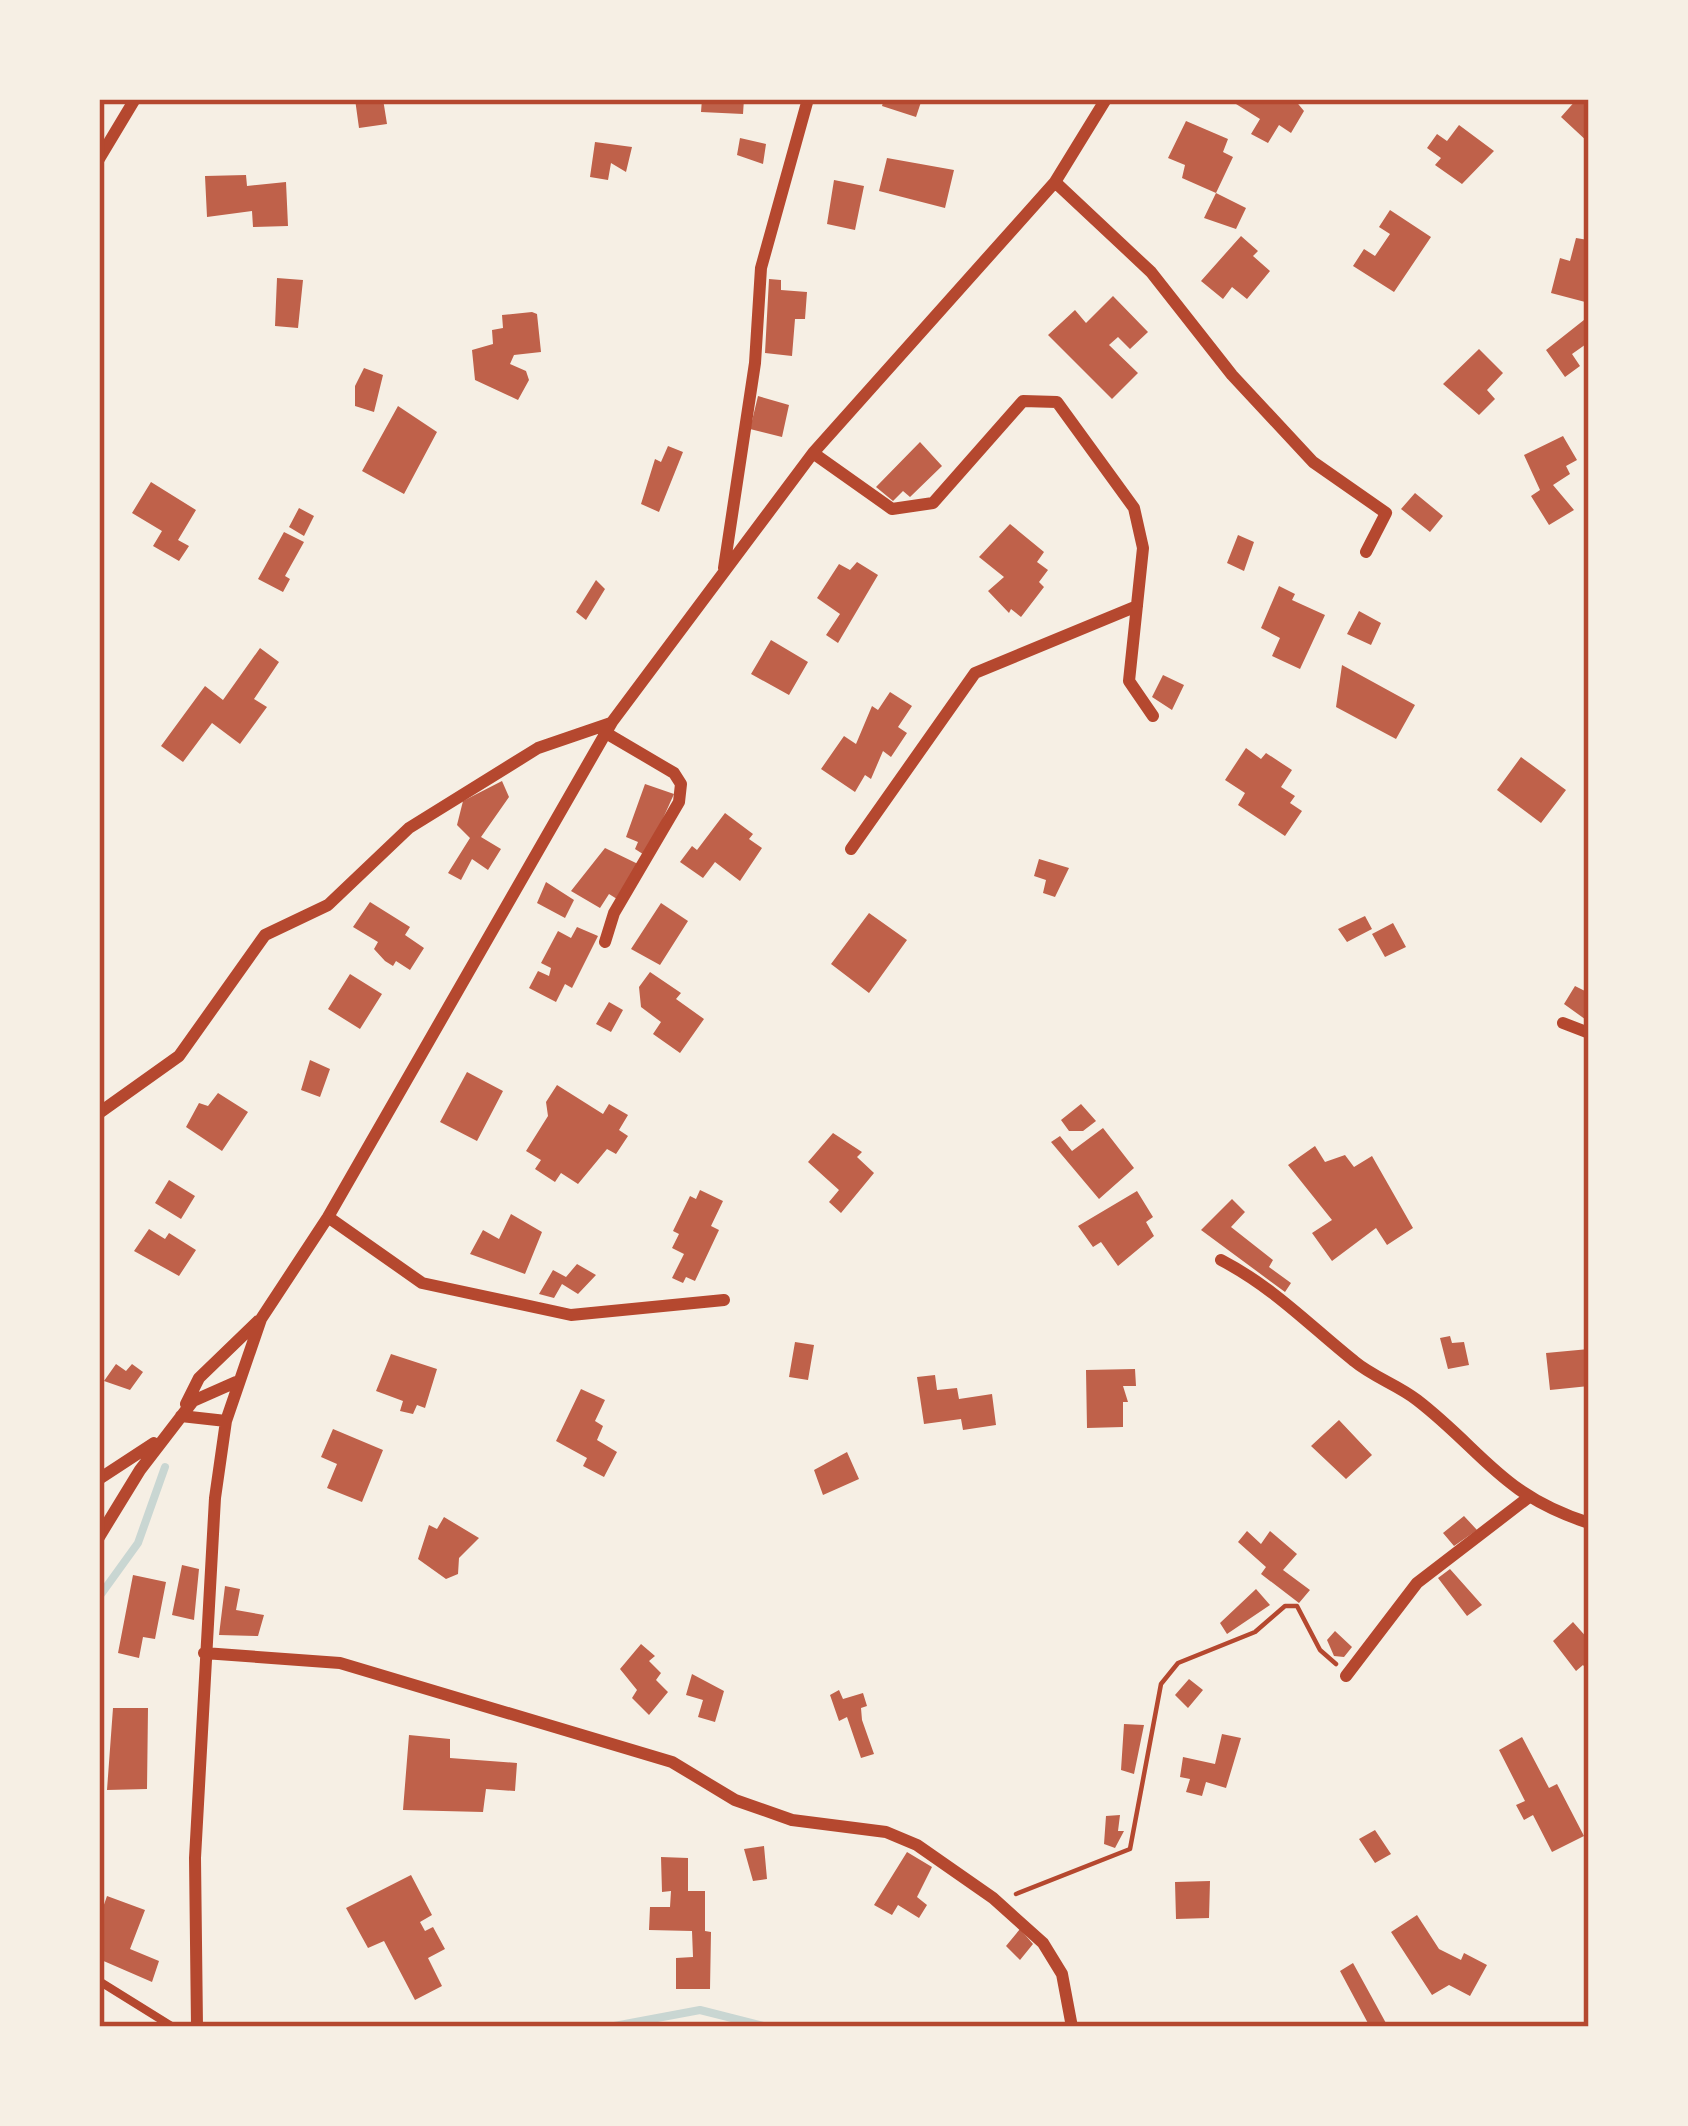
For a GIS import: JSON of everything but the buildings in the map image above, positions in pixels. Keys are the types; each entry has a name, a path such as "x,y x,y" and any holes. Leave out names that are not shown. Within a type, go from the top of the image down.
{"street":[{"path":"99,159 135,99"},
{"path":"724,569 755,363 760,268 808,99"},
{"path":"197,2027 195,1858 204,1653 226,1420 261,1318 328,1217 609,728 813,453 1055,182 1106,99"},
{"path":"1055,182 1151,272 1232,375 1313,462 1386,513 1366,552"},
{"path":"813,453 892,509 933,502 1023,400 1057,402 1134,508 1143,548 1129,681 1153,716"},
{"path":"851,849 975,673 1137,605"},
{"path":"605,942 614,913 679,802 681,784 674,773 609,728"},
{"path":"99,1113 178,1056 265,935 328,905 409,828 520,759 609,728"},
{"path":"1563,1023 1589,1033"},
{"path":"328,1217 422,1283 571,1316 724,1300"},
{"path":"1221,1260 1258,1279 1355,1362 1417,1399 1484,1466 1550,1510 1589,1522"},
{"path":"181,1416 199,1378 261,1318"},
{"path":"99,1537 193,1401 236,1382"},
{"path":"181,1416 226,1420"},
{"path":"99,1479 165,1436"},
{"path":"1346,1676 1417,1583 1529,1497"},
{"path":"204,1653 340,1663 672,1762 751,1807 818,1826 886,1832 917,1845 993,1898 1042,1943 1062,1974 1072,2027"}],"lane":[{"path":"99,1982 173,2027"}],"path":[{"path":"993,1898 1130,1849 1161,1684 1178,1663 1256,1632 1285,1606 1297,1606 1321,1650 1346,1676"}],"waterway":[{"path":"99,1597 138,1543 165,1467"},
{"path":"609,2027 700,2010 767,2027"}]}
